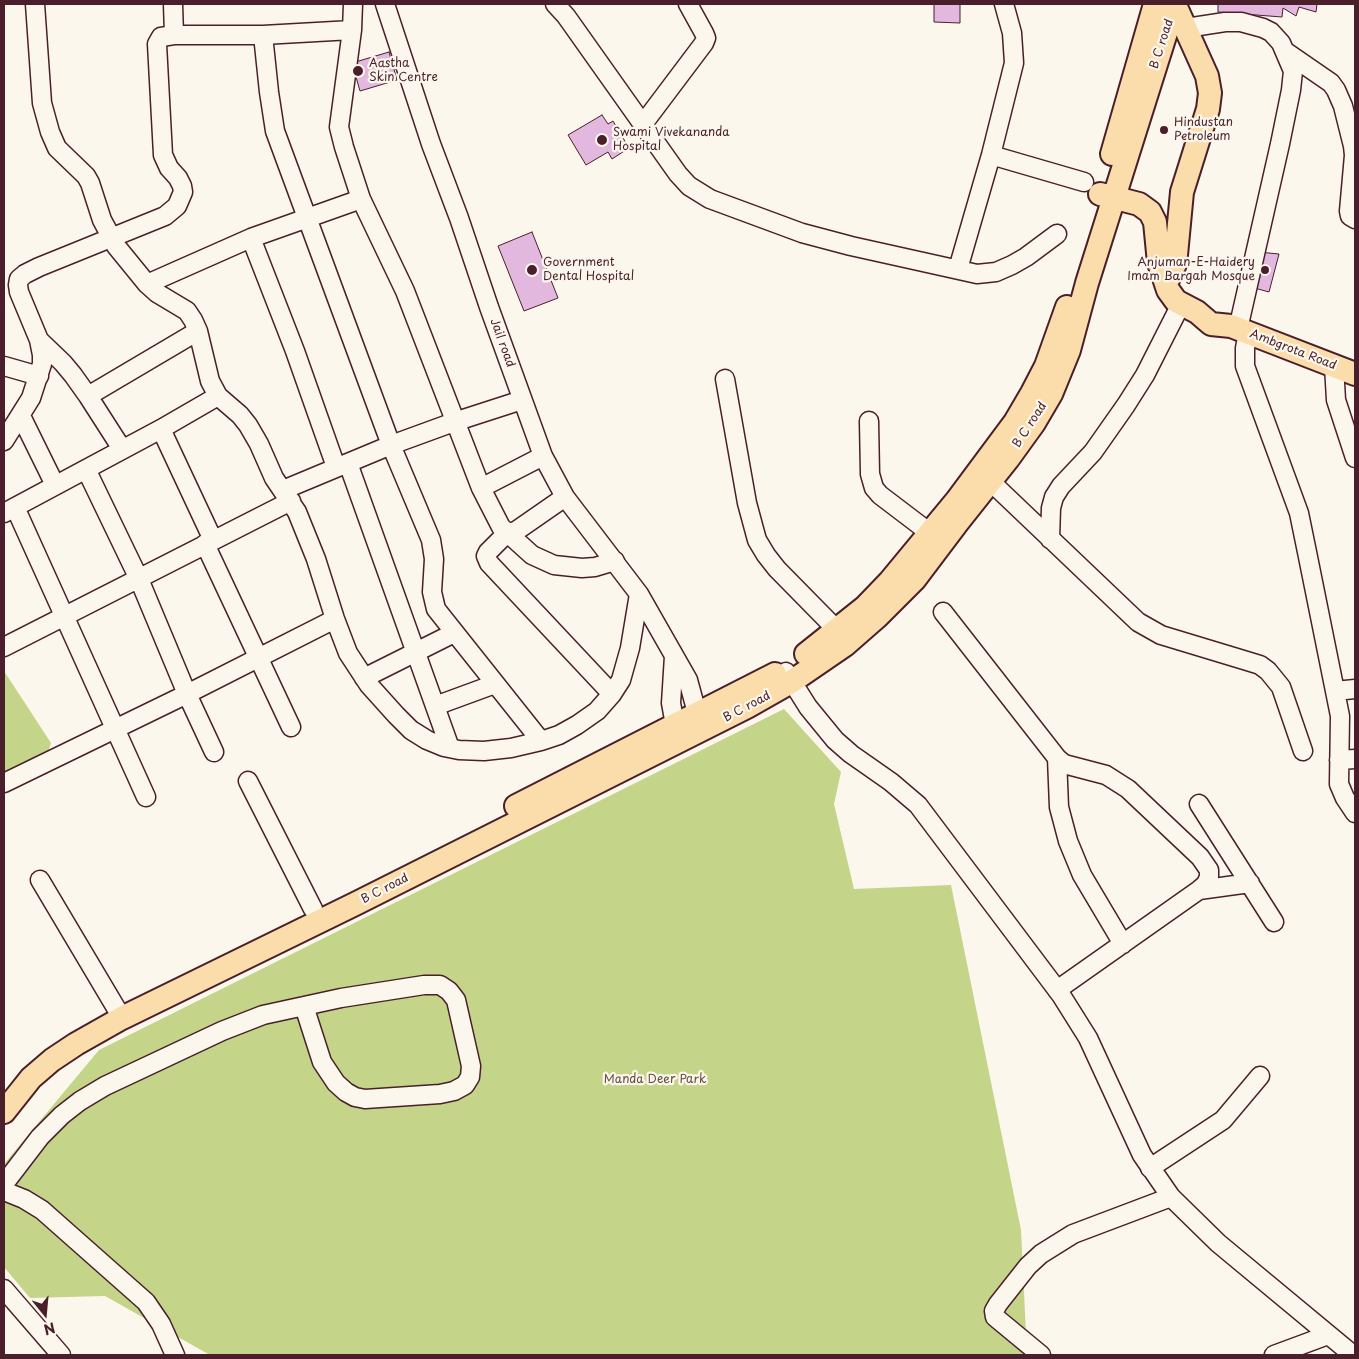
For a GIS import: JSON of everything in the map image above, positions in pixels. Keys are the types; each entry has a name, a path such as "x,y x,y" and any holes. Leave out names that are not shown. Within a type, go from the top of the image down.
{"main road":[{"path":"1166,284 1175,264 1182,192 1208,109 1210,93 1207,76 1186,28 1168,4"},
{"path":"4,1090 29,1063 89,1022 119,1013 313,909 397,875 788,676 837,630 865,607 890,582 957,500 1014,422 1046,366 1066,309 1099,191 1168,4"},
{"path":"1099,191 1139,204 1153,217 1159,264 1166,284 1172,297 1189,308"},
{"name":"B C road","path":"788,676 845,645 915,579 1034,423 1058,378 1069,350 1087,283 1099,191"},
{"path":"1145,208 1163,205 1182,192"},
{"name":"Ambgrota Road","path":"1189,308 1211,324 1239,329 1355,374"},
{"name":"B C road","path":"4,1112 31,1078 52,1060 119,1013 397,875"}],"street":[{"path":"35,4 41,95 50,132 57,148 86,176 110,237 147,284 157,293 186,311 193,320 198,331 210,381 218,396 240,415 248,425 259,444 269,470 297,512 348,653 364,678 411,730 427,740 450,748 484,751 511,748 541,741 577,725 597,711 621,680 626,666 639,594"},
{"path":"173,4 174,35"},
{"path":"353,4 352,30 339,118 339,127 344,147 361,198 405,291 454,422 494,517 507,533 532,555 554,565 582,568 595,567 615,561"},
{"name":"Jail road","path":"385,4 431,144 460,218 543,456 565,497 639,594 688,680 700,722"},
{"path":"555,4 566,16 678,174 689,186 710,199 802,233 977,274 996,272 1026,257 1057,234"},
{"path":"643,124 706,38 688,4"},
{"path":"958,269 991,155 1014,63 1012,33 1004,4"},
{"path":"1186,28 1225,22 1253,24 1271,32 1281,43 1292,71 1292,90 1239,329 1245,348 1246,366 1299,514 1340,716 1347,760 1339,784 1345,798 1355,813"},
{"path":"4,441 31,398 39,376 42,355 39,340 20,292 19,279 38,267 170,213 177,206 183,192 181,182 169,168 163,155 157,44 161,37 174,35 352,30"},
{"path":"263,34 268,92 275,131 391,445 431,540 434,559 433,601 440,616 541,741"},
{"path":"1286,52 1325,78 1336,90 1339,97 1353,146 1354,155 1349,211 1350,216 1355,220"},
{"path":"991,155 1099,191"},
{"path":"147,284 251,238 361,198"},
{"path":"251,238 415,651 450,748"},
{"path":"1050,538 1051,508 1054,497 1061,486 1093,452 1189,308"},
{"path":"88,396 198,331"},
{"path":"39,340 63,363 88,396 122,450"},
{"path":"4,366 39,376"},
{"path":"1334,366 1336,400 1355,458"},
{"path":"725,379 747,503 756,540 777,569 837,630"},
{"path":"146,797 65,615 10,510 161,429 218,396"},
{"path":"4,647 209,542 287,495 342,465 454,422 522,400"},
{"path":"21,416 55,485"},
{"path":"869,421 870,474 874,488 880,495 930,533"},
{"path":"161,429 258,657 291,727"},
{"path":"481,488 543,456"},
{"path":"86,469 139,579 187,694 214,752"},
{"path":"990,481 1120,606 1149,629 1181,642 1260,665 1268,671 1281,687 1303,751"},
{"path":"565,497 516,531 507,533 486,556 489,563 612,694"},
{"path":"943,612 1057,758 1064,764 1106,775 1128,789 1209,870 1206,884 1199,890 1057,990"},
{"path":"4,782 187,694 335,619"},
{"path":"364,678 454,632"},
{"path":"674,655 671,703 679,733"},
{"path":"788,676 823,727 835,740 918,805 1057,990 1075,1015 1088,1038 1138,1147 1150,1168 1171,1197 1218,1243 1328,1335 1345,1353"},
{"path":"435,706 495,684"},
{"path":"1335,692 1355,689"},
{"path":"1057,758 1059,807 1068,841 1082,875 1123,944"},
{"path":"248,781 313,909"},
{"path":"1199,804 1274,922"},
{"path":"40,880 119,1013"},
{"path":"1199,890 1250,883"},
{"path":"4,1184 40,1138 62,1115 80,1101 105,1086 222,1031 263,1015 304,1006 341,998 424,985 440,985 449,991 456,1000 471,1066 470,1077 465,1085 454,1091 440,1094 355,1097 336,1083 322,1062 304,1006"},
{"path":"1150,1168 1223,1120 1260,1076"},
{"path":"4,1192 24,1199 42,1210 146,1302 161,1324 175,1355"},
{"path":"1041,1355 995,1317 994,1311 1028,1266 1049,1249 1073,1234 1171,1197"},
{"path":"4,1289 61,1355"},
{"path":"1274,1355 1328,1335"}],"green space":[{"path":"4,671 51,743 48,752 4,774"},
{"name":"Manda Deer Park","path":"784,709 841,772 834,804 854,889 951,885 1021,1230 1027,1355 210,1355 105,1296 30,1298 4,1267 4,1164 99,1050"}],"building":[{"path":"934,4 960,4 960,23 934,22"},
{"path":"1218,4 1317,4 1316,12 1299,7 1296,16 1283,8 1282,17 1218,12"},
{"path":"389,52 397,80 360,91 352,63"},
{"path":"602,115 608,124 613,121 629,148 612,159 608,152 586,165 568,135"},
{"path":"532,232 558,298 524,311 498,246"},
{"name":"Anjuman-E-Haidery Imam Bargah Mosque","path":"1258,252 1279,254 1269,292 1251,287"}],"place":[{"name":"Aastha Skin Centre","path":"358,71"},
{"name":"Hindustan Petroleum","path":"1164,130"},
{"name":"Swami Vivekananda Hospital","path":"602,140"},
{"name":"Government Dental Hospital","path":"532,270"},
{"name":"Anjuman-E-Haidery Imam Bargah Mosque","path":"1265,270"}]}
